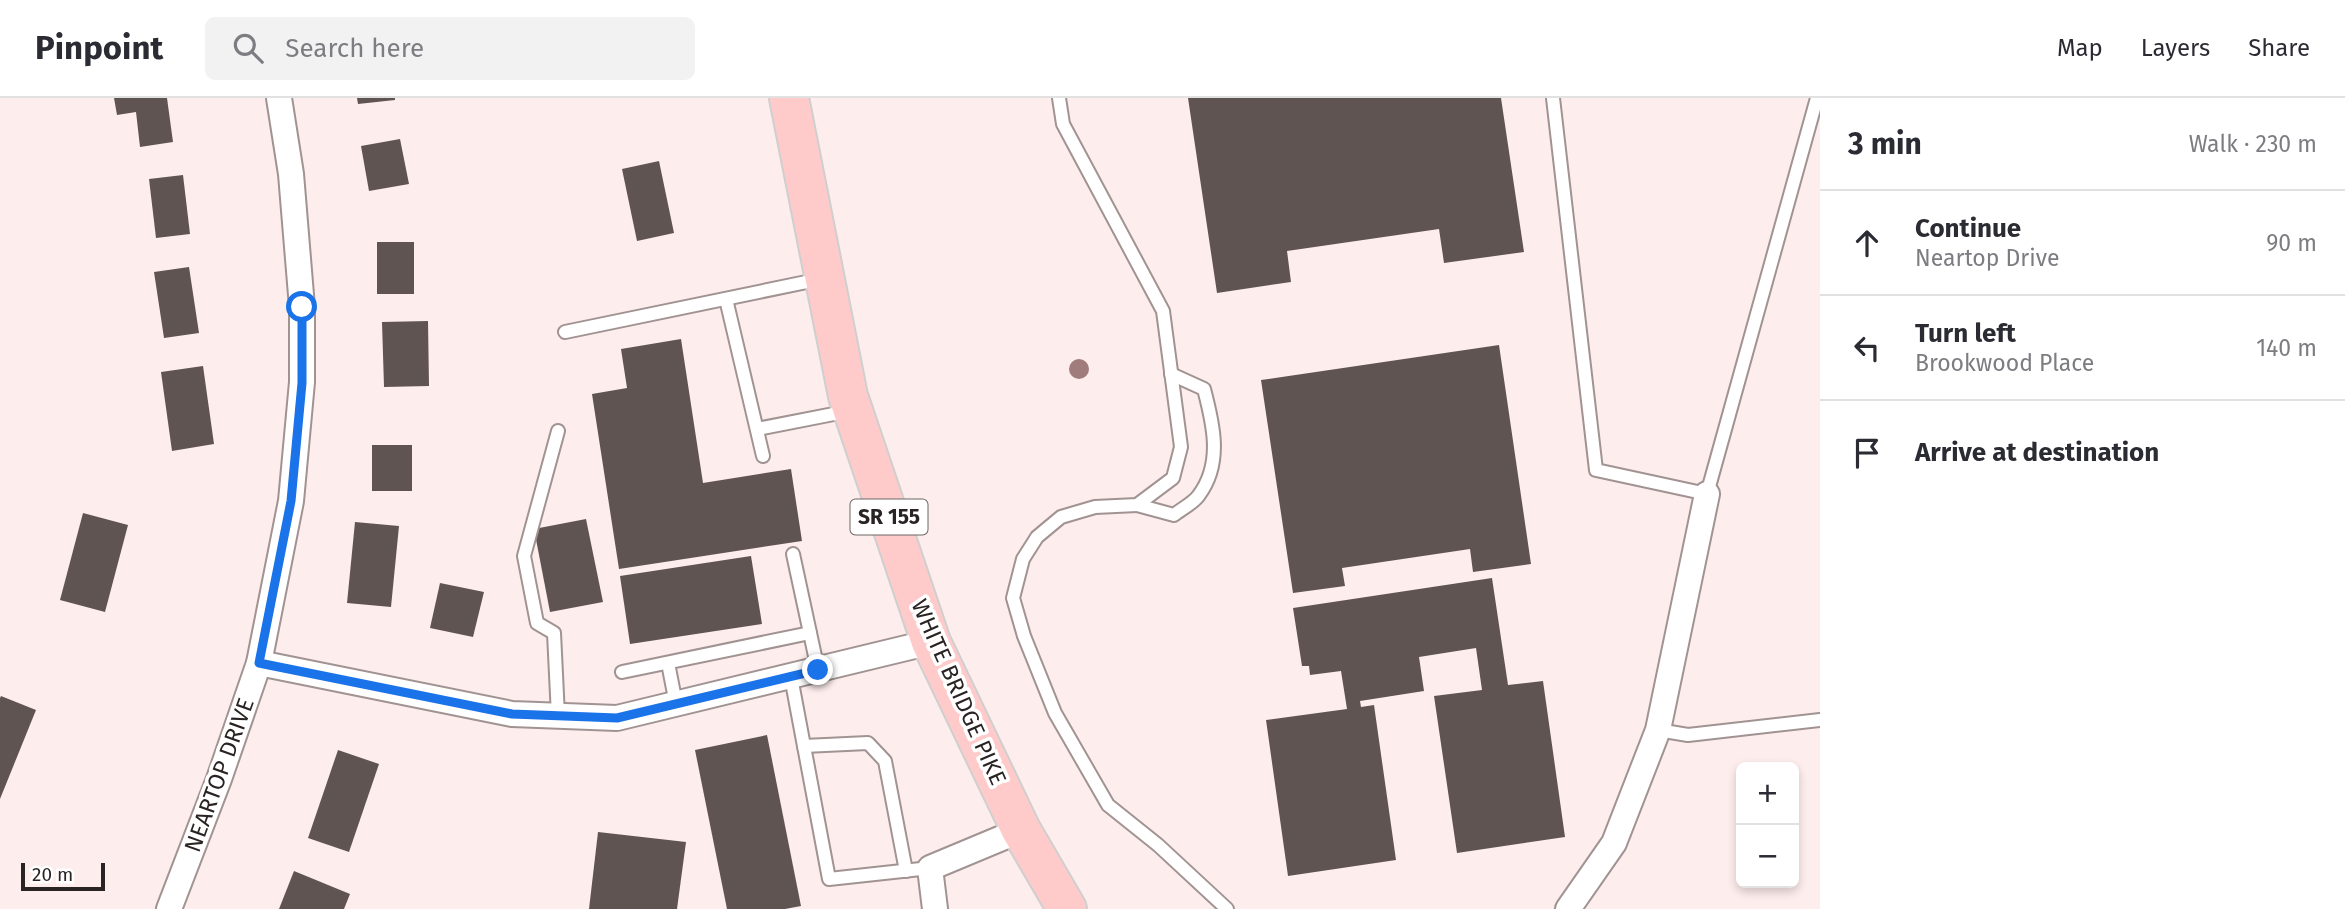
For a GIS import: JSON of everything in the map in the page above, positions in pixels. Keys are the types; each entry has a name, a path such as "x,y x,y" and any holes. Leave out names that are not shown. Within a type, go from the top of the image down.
{"main road":[{"name":"WHITE BRIDGE PIKE","path":"789,98 848,396 931,642 1021,830 1067,909"}],"street":[{"name":"NEARTOP DRIVE","path":"169,909 219,779 259,663 291,501 302,383 302,307 291,174 279,98"},
{"path":"1569,909 1614,843 1658,730 1707,494"},
{"path":"259,663 512,714 617,718 931,642"},
{"path":"935,909 918,870 1021,830"}],"lane":[{"path":"1059,98 1063,124 1163,311 1181,447 1173,478 1138,505"},
{"path":"1553,98 1596,471 1707,494 1817,98"},
{"path":"565,332 825,279"},
{"path":"726,299 763,456"},
{"path":"1171,374 1204,389 1215,440 1212,470 1199,495 1174,515 1138,505 1095,507 1061,517 1037,537 1023,559 1013,598 1024,636 1055,713 1108,805 1158,845 1227,909"},
{"path":"757,429 853,411"},
{"path":"558,431 524,556 537,623 554,633 558,716"},
{"path":"793,554 818,670"},
{"path":"622,672 810,633"},
{"path":"668,663 676,704"},
{"path":"790,677 829,879 918,870 884,761 868,743 804,746"},
{"path":"1658,730 1688,734 1820,720"}],"building":[{"path":"114,98 167,98 173,142 140,147 136,112 117,115"},
{"path":"357,98 395,98 395,100 358,104"},
{"path":"1188,98 1501,98 1524,252 1444,263 1439,229 1287,251 1291,282 1217,293"},
{"path":"400,139 409,184 369,191 361,146"},
{"path":"659,161 674,233 637,241 622,169"},
{"path":"183,175 190,234 156,238 149,179"},
{"path":"377,242 414,242 414,294 377,294"},
{"path":"189,267 199,333 164,338 154,272"},
{"path":"428,321 429,386 384,387 382,322"},
{"path":"681,339 703,483 791,469 802,541 619,569 592,394 627,388 621,349"},
{"path":"1499,345 1531,564 1473,572 1470,549 1342,568 1345,586 1293,593 1261,380"},
{"path":"203,366 214,444 172,451 161,372"},
{"path":"372,445 412,445 412,491 372,491"},
{"path":"83,513 128,525 105,612 60,600"},
{"path":"586,519 603,602 550,612 534,529"},
{"path":"355,522 399,526 391,607 347,603"},
{"path":"751,556 762,624 630,644 620,576"},
{"path":"1492,578 1508,685 1543,681 1565,837 1457,853 1434,696 1482,690 1476,648 1419,657 1424,691 1360,701 1361,707 1374,705 1396,860 1288,876 1266,720 1347,709 1341,671 1310,675 1309,666 1302,666 1293,608"},
{"path":"440,583 484,592 473,637 430,628"},
{"path":"1,696 36,710 0,799 0,698"},
{"path":"767,735 801,906 785,909 727,909 695,750"},
{"path":"338,750 379,764 349,852 308,838"},
{"path":"598,832 686,842 677,909 589,909"},
{"path":"294,871 350,894 344,909 279,909"}],"route":[{"path":"302,307 302,383 291,501 259,663 512,714 617,718 818,670"}]}
